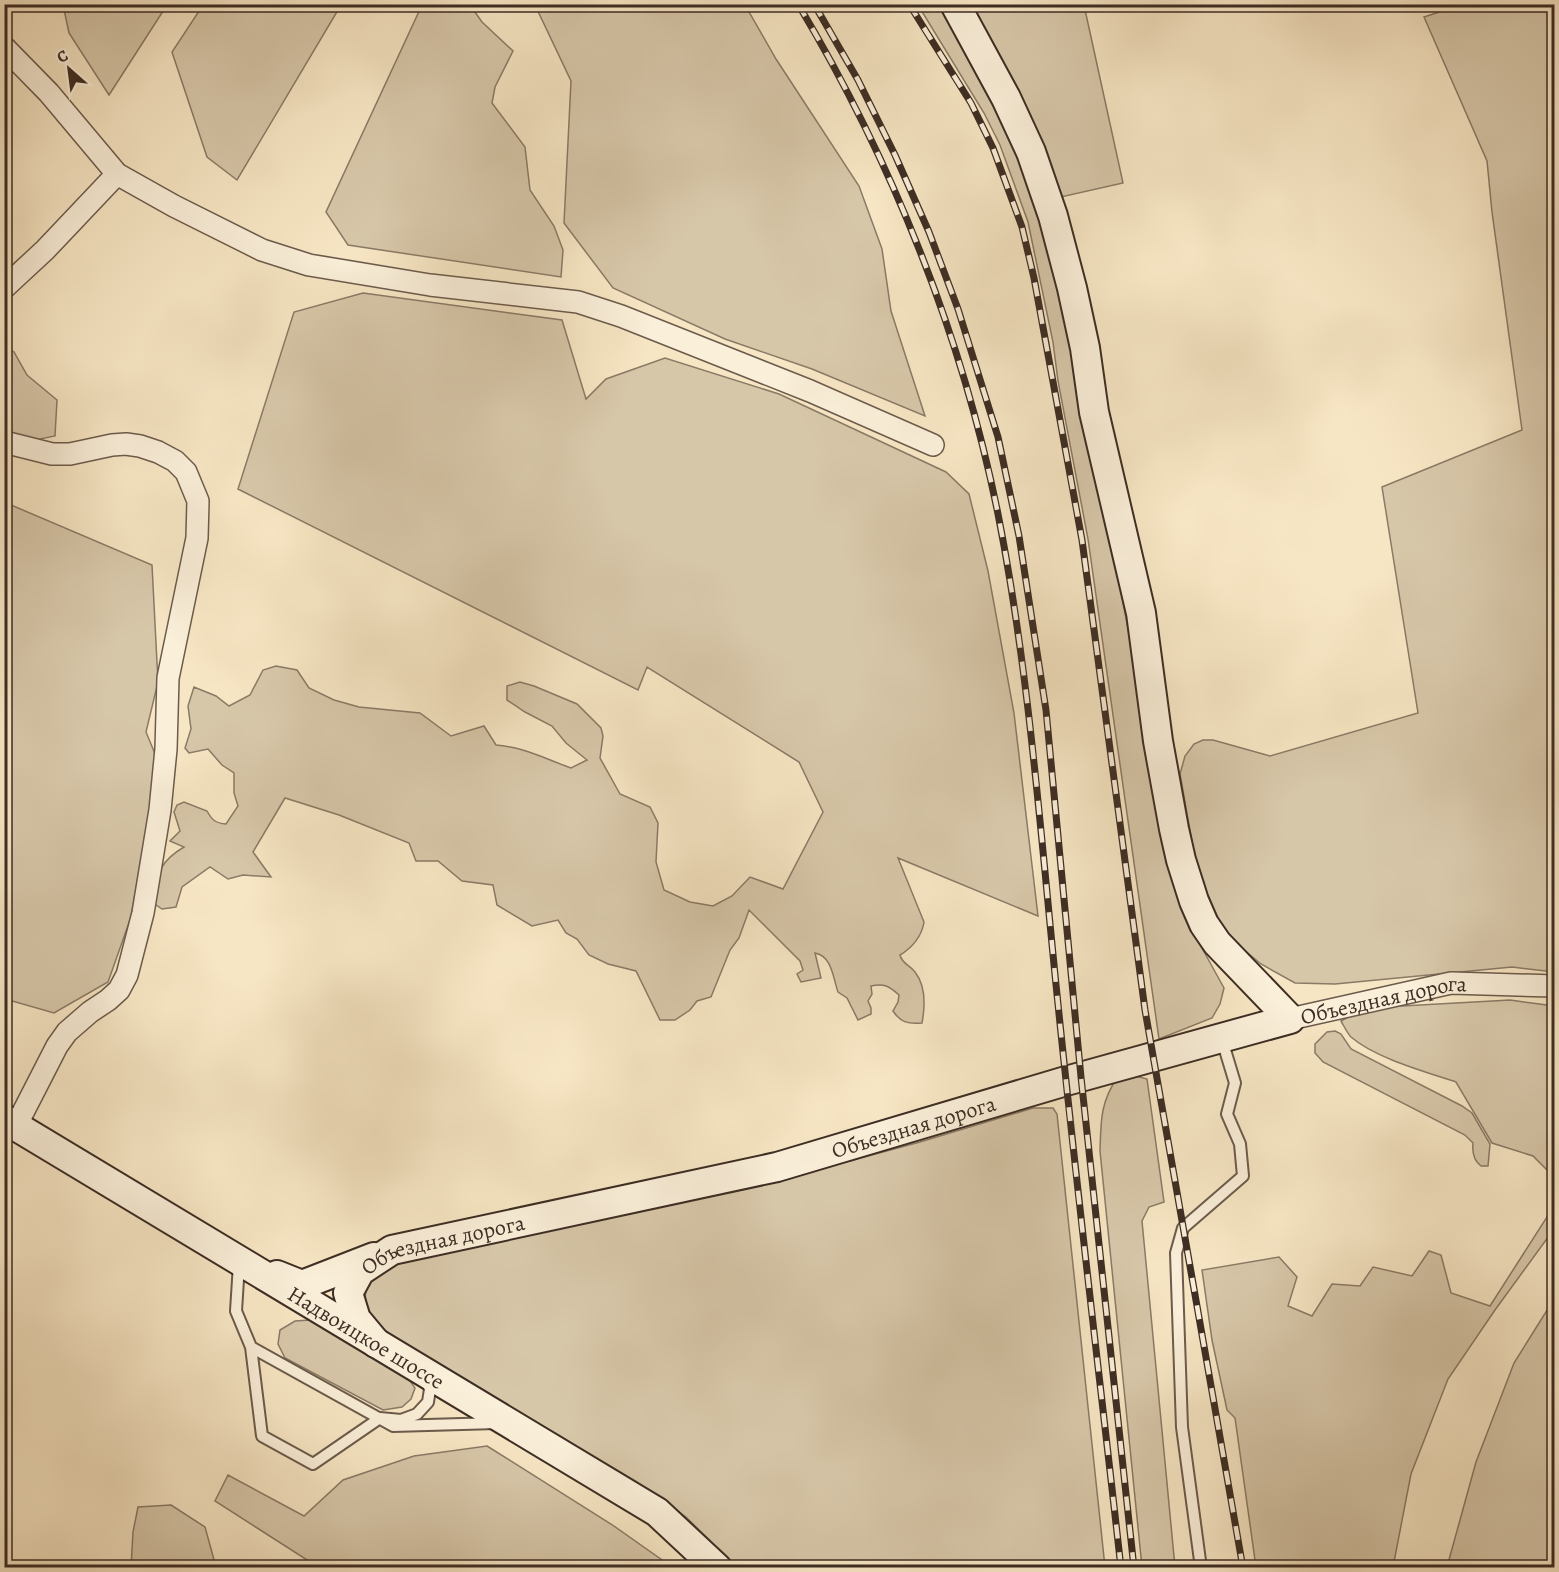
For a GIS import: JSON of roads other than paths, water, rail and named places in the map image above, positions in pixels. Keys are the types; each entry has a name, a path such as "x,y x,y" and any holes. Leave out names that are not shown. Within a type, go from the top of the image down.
{"street":[{"path":"955,4 1006,98 1031,152 1053,216 1070,278 1085,348 1094,412 1141,613 1158,741 1174,829 1194,901 1204,924 1218,943 1290,1018"},
{"path":"4,47 49,93 117,174 183,211 262,250 309,265 430,285 578,302 621,316 810,391 933,445"},
{"path":"4,288 45,250 117,174"},
{"path":"4,442 52,454 70,454 119,445 140,446 175,461 186,472 198,501 197,538 168,678 166,749 160,810 143,913 127,975 119,990 67,1032 10,1123"},
{"name":"Объездная дорога","path":"376,1342 356,1318 348,1293 360,1271 392,1250 777,1167 1066,1081 1290,1018 1451,983 1554,986"},
{"name":"Надвоицкое шоссе","path":"10,1123 657,1512 717,1568"},
{"path":"239,1260 302,1285 392,1250"}],"lane":[{"path":"1201,1568 1182,1427 1176,1253 1183,1228 1244,1176 1240,1144 1227,1114 1235,1083 1221,1038"},
{"path":"239,1260 236,1311 251,1347 262,1436 314,1464 380,1418 401,1420 417,1413 428,1402 430,1389 422,1370"},
{"path":"251,1347 393,1426 509,1423"}],"railway":[{"path":"798,4 864,125 920,251 965,381 998,514 1027,697 1073,1145 1121,1568"},
{"path":"814,4 858,80 929,232 958,309 998,437 1019,536 1046,710 1081,1077 1134,1568"},
{"path":"909,4 971,103 993,148 1022,227 1034,278 1082,540 1145,1010 1243,1568"}]}
